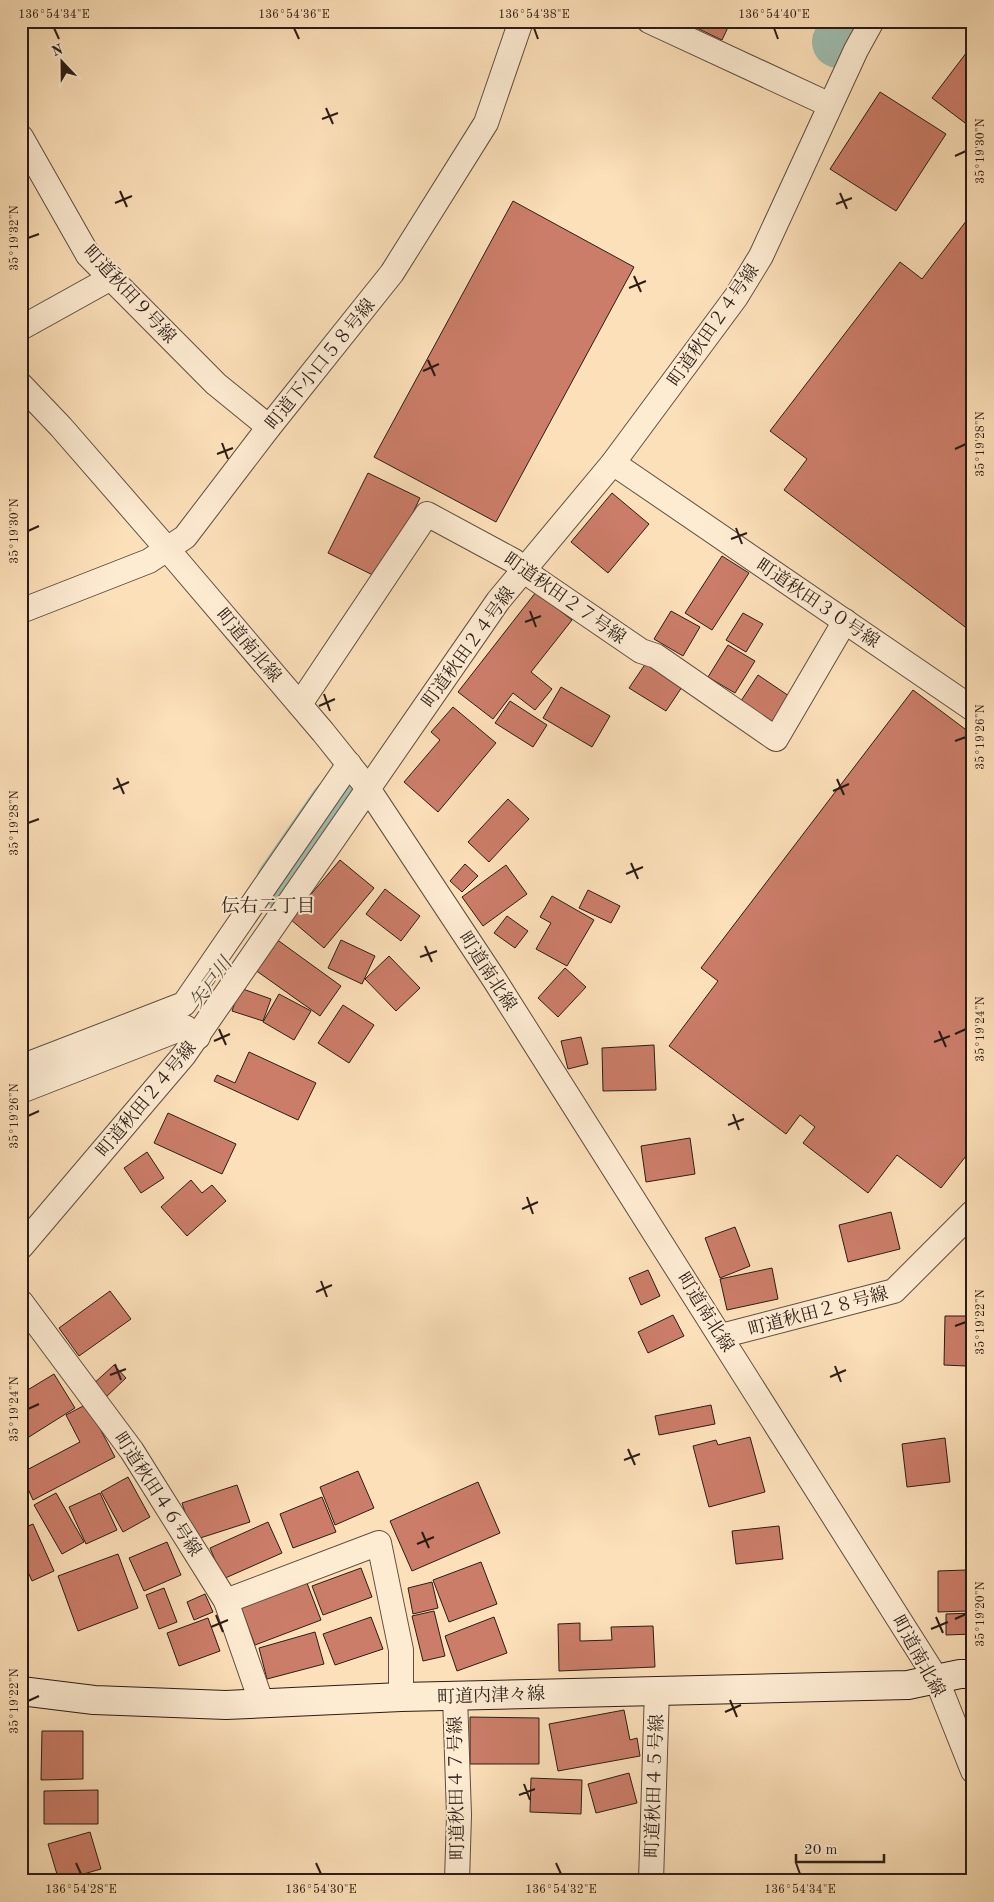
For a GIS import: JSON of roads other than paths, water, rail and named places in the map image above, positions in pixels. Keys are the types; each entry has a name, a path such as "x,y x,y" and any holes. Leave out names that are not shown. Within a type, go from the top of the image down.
{"street":[{"name":"町道下小口５８号線","path":"21,611 149,561 185,537 269,427 392,273 486,123 521,21"},
{"path":"649,21 830,105"},
{"name":"町道秋田２４号線","path":"21,1247 198,1037 367,787 498,601 613,463 736,297 760,256 856,50 872,21"},
{"name":"町道秋田９号線","path":"21,137 88,255 216,384 269,427"},
{"path":"21,328 110,278"},
{"name":"町道南北線","path":"21,386 61,427 168,550 300,704 367,787 494,978 721,1336 956,1675 948,1709 973,1771"},
{"name":"町道秋田３０号線","path":"613,463 973,709"},
{"name":"町道秋田２７号線","path":"300,704 427,514 514,561 524,571 641,651 656,656 720,698 776,739 845,621"},
{"path":"21,1067 184,1004 349,764"},
{"path":"21,1091 185,1027 198,1037"},
{"name":"町道秋田２８号線","path":"721,1336 894,1291 973,1212"},
{"name":"町道秋田４６号線","path":"21,1302 132,1451 226,1601 262,1704"},
{"path":"226,1601 379,1543 401,1650 402,1697"},
{"name":"町道内津々線","path":"21,1691 121,1702 262,1704 402,1697 908,1684 956,1675"},
{"name":"町道秋田４５号線","path":"651,1881 657,1690"},
{"name":"町道秋田４７号線","path":"455,1696 459,1815 457,1881"}],"waterway":[{"name":"矢戸川","path":"838,42 850,21"},
{"name":"矢戸川","path":"282,882 336,804"}],"district":[{"name":"伝右二丁目","path":"268,905"}]}
